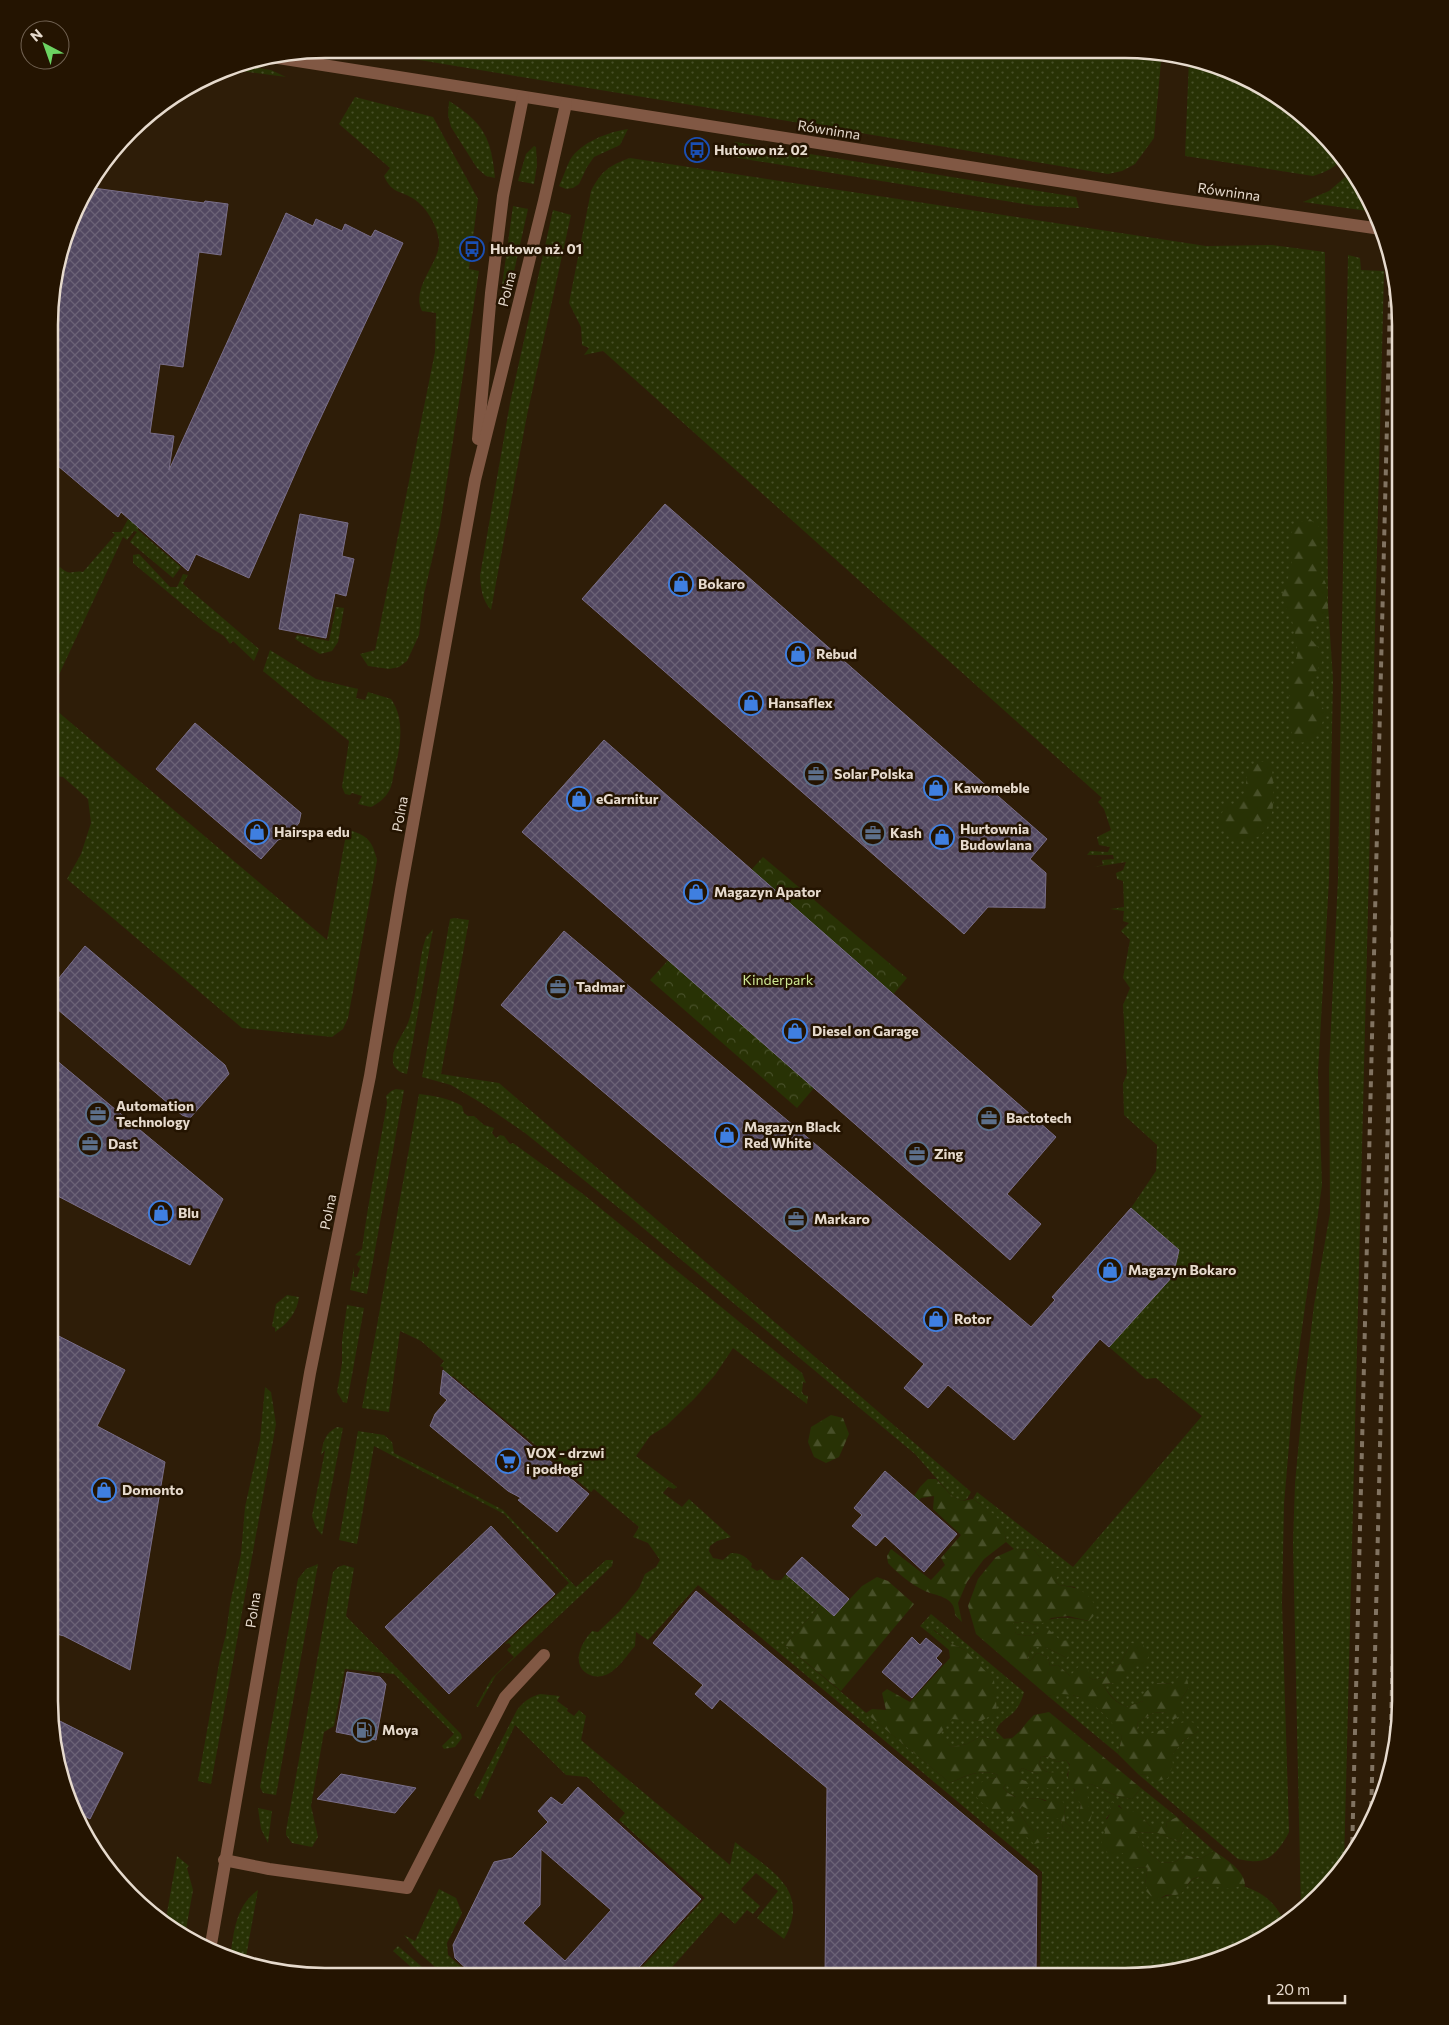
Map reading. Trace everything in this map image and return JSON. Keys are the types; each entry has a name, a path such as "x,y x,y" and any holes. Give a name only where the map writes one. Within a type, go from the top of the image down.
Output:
{"street":[{"name":"Równinna","path":"291,60 356,69 432,84 1373,228"},
{"name":"Polna","path":"475,480 491,293 503,196 523,97"},
{"name":"Polna","path":"211,1942 310,1373 370,1076 401,890 475,480 566,104"},
{"path":"224,1860 279,1871 407,1888 505,1697 544,1655"}],"green space":[{"path":"407,58 1142,58 1161,60 1154,138 1135,164 1122,171 1108,174"},
{"path":"1189,66 1227,78 1273,102 1301,124 1337,164 1313,176 1185,156"},
{"path":"254,67 271,70 286,77 242,71"},
{"path":"355,97 433,117 478,199 469,269 479,271 440,525 424,594 419,635 407,661 399,667 389,669 368,666 360,654 375,650 435,352 436,313 422,311 419,302 423,284 436,257 439,241 434,223 423,207 414,199 393,189 387,182 384,176 390,168 339,124"},
{"path":"449,101 478,124 484,133 491,152 495,178 486,176 477,168 451,127 448,115"},
{"path":"628,129 620,145 594,157 579,184 573,188 566,189 559,186 570,160 581,148 604,135"},
{"path":"735,142 1076,197 1079,208 1037,206 732,157"},
{"path":"534,146 536,147 537,165 534,184 518,181 526,154"},
{"path":"630,158 1206,246 1272,245 1325,252 1328,605 1333,679 1329,880 1318,1073 1322,1185 1294,1386 1284,1504 1282,1603 1289,1832 1277,1851 1263,1860 1238,1859 1138,1774 1147,1775 1171,1756 1184,1740 1199,1731 1144,1737 1137,1730 1138,1722 1153,1713 1167,1712 1180,1701 1189,1687 1156,1683 1143,1701 1127,1707 1116,1700 1110,1695 1103,1684 1114,1683 1131,1643 1120,1664 1109,1668 1106,1677 1093,1680 1089,1677 1070,1676 1058,1665 1050,1666 1048,1657 1037,1653 1030,1661 1027,1659 1031,1647 1045,1647 1067,1658 1061,1641 1039,1633 1028,1636 1016,1634 1012,1623 1026,1621 1034,1625 1061,1618 1089,1621 1075,1587 1059,1585 1055,1580 1053,1568 1046,1565 1034,1550 1014,1549 1006,1542 1003,1528 995,1517 973,1499 977,1492 1073,1567 1202,1416 1156,1378 1146,1379 1109,1347 1173,1276 1179,1250 1131,1208 1156,1171 1157,1145 1124,1115 1123,1084 1127,1073 1123,1005 1130,988 1123,978 1130,940 1121,931 1129,923 1123,921 1124,911 1110,909 1124,907 1123,881 1117,879 1116,873 1123,870 1126,862 1094,867 1103,865 1102,860 1114,859 1113,855 1087,855 1090,851 1108,852 1110,847 1099,845 1097,837 1111,830 1104,809 1098,802 1102,798 603,351 584,355 589,348 582,345 581,327 569,303 591,191 602,174 617,163"},
{"path":"1347,176 1366,211 1303,202 1329,191"},
{"path":"513,206 528,209 507,303 504,305 500,300"},
{"path":"553,210 571,215 527,415 491,610 484,598 480,576 510,403"},
{"path":"1348,255 1360,258 1361,270 1384,271 1344,1852 1325,1877 1301,1901 1293,1543 1295,1483 1314,1305 1330,1213 1329,1069 1338,878"},
{"path":"161,459 168,463 138,530 181,567 173,578 130,542 137,532 134,531 127,540 123,537 58,677 58,570 60,567 69,572 83,572 115,535 112,532 121,532"},
{"path":"1310,519 1319,527 1321,573 1326,584 1328,605 1324,621 1309,628 1312,641 1320,649 1322,662 1310,682 1315,697 1325,711 1320,729 1314,738 1297,743 1292,734 1289,717 1289,674 1297,657 1297,642 1291,616 1285,606 1282,595 1292,567 1290,536 1296,523"},
{"path":"139,554 170,587 177,587 183,574 188,575 183,584 259,649 254,661 233,641 230,644 224,636 211,628 133,563 133,555"},
{"path":"336,607 344,608 338,642 332,651 320,654 295,639 297,635 329,641"},
{"path":"270,650 316,679 358,689 356,698 365,700 368,692 391,699 399,716 400,744 391,787 386,796 379,802 371,807 358,804 362,796 352,793 350,795 345,794 342,787 349,741 263,671"},
{"path":"58,712 327,940 347,829 368,839 377,860 348,1018 343,1029 332,1037 242,1028 67,879 81,854 91,823 88,799 63,777 58,776"},
{"path":"1266,761 1272,766 1273,800 1269,823 1264,832 1256,838 1244,840 1229,837 1217,821 1226,806 1239,802 1245,791 1247,775 1256,763"},
{"name":"Kinderpark","path":"763,857 907,978 797,1108 650,980"},
{"path":"450,919 469,920 441,1074 499,1083 971,1492 967,1499 962,1501 952,1496 915,1454 625,1213 525,1133 451,1085 422,1077"},
{"path":"433,929 407,1074 395,1068 393,1057 411,1014 423,947 426,937"},
{"path":"396,1089 404,1090 367,1294 350,1290 354,1267 354,1277 357,1277 360,1269 357,1265 361,1256 355,1255 362,1249 387,1103 386,1096"},
{"path":"419,1094 452,1101 462,1106 464,1113 468,1116 474,1116 484,1125 494,1128 492,1133 496,1138 500,1135 504,1136 510,1144 513,1143 583,1194 802,1373 806,1383 803,1382 802,1392 808,1396 807,1404 733,1348 715,1375 694,1399 666,1426 650,1436 636,1456 677,1487 674,1489 668,1487 663,1493 682,1507 689,1499 731,1537 717,1541 710,1546 709,1551 713,1558 723,1560 731,1553 740,1554 750,1561 751,1567 757,1571 761,1569 772,1579 781,1580 786,1574 821,1604 785,1645 950,1783 986,1772 998,1775 996,1778 987,1779 1015,1813 1026,1836 1051,1837 1034,1831 1028,1826 1019,1811 1022,1806 1042,1809 1061,1819 1063,1829 1070,1833 1073,1829 1065,1822 1064,1813 1066,1806 1038,1798 1027,1799 1021,1794 1016,1797 1003,1788 1006,1784 1026,1781 1019,1779 1019,1772 1022,1768 1038,1774 1058,1772 1045,1771 1039,1764 1041,1756 1049,1757 1057,1762 1066,1760 1070,1766 1067,1775 1081,1804 1079,1814 1085,1804 1085,1786 1091,1784 1116,1795 1132,1799 1141,1788 1177,1817 1167,1822 1166,1828 1150,1826 1142,1817 1122,1809 1119,1805 1106,1818 1123,1853 1134,1868 1148,1867 1145,1884 1162,1898 1180,1893 1191,1880 1201,1877 1209,1883 1219,1886 1230,1887 1240,1885 1255,1891 1267,1898 1277,1908 1282,1916 1243,1940 1210,1953 1177,1962 1125,1968 1040,1968 1042,1872 698,1585 648,1640 636,1632 635,1646 619,1665 608,1674 592,1676 583,1670 580,1666 579,1655 586,1639 592,1631 598,1632 619,1612 639,1588 645,1574 656,1567 660,1560 648,1543 633,1537 639,1527 594,1489 591,1492 453,1376 450,1379 444,1374 443,1367 440,1366 444,1361 421,1341 400,1331 389,1412 362,1408"},
{"path":"287,1295 299,1297 298,1303 291,1318 275,1332 275,1328 272,1326 276,1304"},
{"path":"347,1305 364,1308 347,1403 343,1402 337,1392 342,1363 342,1341"},
{"path":"265,1387 271,1392 276,1424 211,1784 198,1781 230,1604 241,1554 245,1507 260,1440"},
{"path":"831,1415 843,1418 849,1434 839,1457 826,1463 814,1457 808,1442 811,1427"},
{"path":"337,1427 343,1428 322,1535 316,1528 312,1516 325,1450 321,1455 325,1438"},
{"path":"358,1431 384,1435 392,1442 394,1453 503,1510 576,1587 606,1560 613,1560 612,1566 496,1675 478,1707 476,1706 492,1678 514,1657 507,1650 511,1646 509,1643 505,1644 569,1583 504,1514 374,1446 357,1544 339,1540"},
{"path":"928,1479 936,1479 952,1496 962,1501 973,1499 986,1508 1000,1521 1005,1534 1006,1542 984,1559 967,1582 958,1603 962,1622 955,1615 954,1608 948,1600 914,1585 888,1563 887,1556 891,1549 931,1580 945,1565 941,1558 961,1535 933,1509 934,1496 921,1498 914,1507 910,1502"},
{"path":"1014,1549 1034,1550 1048,1565 1060,1568 1060,1573 1055,1580 1059,1585 1083,1592 1095,1604 1098,1611 1089,1621 1068,1616 1051,1618 1047,1622 1034,1625 1026,1621 1013,1623 1016,1634 1028,1636 1039,1633 1040,1627 1047,1628 1061,1641 1069,1640 1073,1647 1067,1658 1045,1647 1031,1647 1027,1659 1030,1661 1037,1653 1048,1657 1050,1666 1058,1665 1070,1676 1080,1665 1088,1669 1089,1677 1093,1680 1106,1677 1109,1668 1120,1664 1131,1643 1143,1645 1149,1653 1146,1665 1130,1665 1128,1675 1114,1683 1103,1684 1113,1698 1127,1707 1143,1701 1143,1694 1156,1683 1174,1684 1178,1677 1187,1679 1189,1687 1180,1701 1183,1714 1173,1720 1167,1712 1153,1713 1138,1722 1137,1730 1144,1736 1187,1721 1195,1723 1199,1731 1184,1740 1172,1755 1173,1765 1168,1778 1154,1782 1147,1775 1138,1774 1118,1754 1122,1737 1100,1710 1091,1703 1071,1695 1048,1696 976,1634 968,1606 978,1579 996,1557"},
{"path":"318,1564 276,1795 263,1793 260,1787 298,1579 306,1569"},
{"path":"344,1565 354,1568 346,1616 461,1734 462,1738 455,1747 444,1749 442,1746 454,1734 394,1674 345,1669 334,1726 324,1732 311,1806 318,1837 312,1847 292,1843 286,1835 286,1831 333,1572 338,1567"},
{"path":"877,1577 888,1581 914,1604 841,1691 785,1645 821,1604 834,1616 862,1586"},
{"path":"931,1614 1024,1692 1017,1708 997,1728 996,1731 1004,1739 994,1740 981,1736 967,1744 951,1747 938,1736 952,1718 981,1721 965,1650 952,1644 934,1630 930,1634 920,1626"},
{"path":"933,1630 952,1644 965,1650 994,1680 997,1712 981,1721 952,1719 939,1735 951,1747 967,1744 981,1736 994,1740 1012,1738 1034,1715 1049,1712 1141,1788 1132,1799 1091,1784 1086,1786 1088,1798 1086,1804 1090,1808 1092,1815 1089,1823 1083,1822 1079,1814 1081,1804 1075,1799 1075,1790 1070,1785 1068,1779 1070,1765 1066,1760 1057,1762 1049,1757 1041,1756 1039,1764 1041,1767 1047,1772 1058,1772 1061,1784 1055,1789 1047,1788 1041,1785 1038,1774 1022,1768 1019,1772 1019,1779 1026,1781 1030,1785 1027,1789 1010,1789 1006,1784 1003,1788 1015,1797 1021,1793 1027,1799 1038,1798 1045,1801 1051,1798 1061,1799 1066,1806 1064,1813 1065,1822 1073,1829 1070,1833 1063,1829 1061,1819 1047,1817 1042,1809 1032,1812 1022,1806 1019,1811 1028,1826 1034,1831 1044,1830 1051,1834 1051,1837 1044,1838 1042,1842 1034,1844 1026,1836 1014,1832 1007,1820 1015,1813 1012,1809 994,1810 989,1808 973,1793 975,1786 987,1779 996,1778 998,1775 986,1772 980,1773 950,1783 866,1713 872,1709 886,1710 882,1693 887,1689 910,1702 950,1658 949,1650 930,1634"},
{"path":"1062,1692 1089,1700 1114,1723 1122,1737 1118,1754 1048,1696"},
{"path":"540,1694 560,1696 557,1701 568,1709 567,1711 574,1716 579,1710 586,1716 581,1740 730,1865 735,1842 773,1872 783,1882 790,1894 793,1907 791,1922 784,1939 757,1918 778,1891 756,1873 741,1889 760,1906 753,1914 747,1910 735,1924 721,1912 671,1968 641,1968 705,1898 619,1820 625,1813 587,1777 566,1775 515,1725 480,1800 474,1795 517,1710 533,1696"},
{"path":"1112,1802 1122,1809 1129,1809 1142,1817 1150,1826 1157,1824 1166,1828 1167,1822 1177,1817 1185,1825 1179,1842 1158,1833 1135,1832 1147,1850 1161,1863 1175,1862 1185,1855 1200,1859 1214,1851 1238,1870 1242,1875 1245,1886 1234,1888 1219,1887 1201,1877 1189,1882 1185,1890 1179,1894 1166,1895 1155,1900 1146,1891 1145,1884 1148,1867 1134,1868 1126,1865 1123,1853 1112,1855 1106,1852 1101,1844 1105,1832 1103,1827 1111,1812 1109,1805"},
{"path":"258,1808 272,1811 268,1843 261,1829"},
{"path":"1185,1825 1214,1851 1200,1859 1185,1855 1175,1862 1161,1863 1147,1850 1134,1832 1158,1833 1179,1842"},
{"path":"177,1856 189,1866 187,1868 193,1890 186,1929 166,1916"},
{"path":"439,1889 456,1898 462,1913 447,1943 448,1955 462,1968 436,1968 418,1952 404,1935 415,1941"},
{"path":"258,1890 246,1955 231,1950 240,1912 250,1896"},
{"path":"398,1946 423,1968 412,1968 393,1951"}],"building":[{"path":"95,188 204,203 205,201 228,204 221,255 199,252 183,367 160,364 150,433 174,436 169,470 286,213 313,226 316,219 342,231 345,224 371,237 375,230 403,243 305,451 249,578 196,554 188,571 121,512 118,517 58,466 58,307 60,289 72,239 85,206"},
{"path":"665,504 1047,839 1030,859 1046,873 1045,908 988,907 964,934 582,599"},
{"path":"300,514 348,523 342,556 354,559 346,596 335,593 326,638 279,629"},
{"path":"195,723 301,813 299,823 287,837 278,840 261,859 156,769"},
{"path":"604,740 1056,1137 1007,1194 1041,1224 1010,1260 522,832"},
{"path":"564,931 1031,1327 1055,1300 1052,1297 1131,1208 1179,1250 1173,1276 1109,1347 1100,1339 1014,1440 948,1385 928,1408 904,1388 924,1364 501,1005"},
{"path":"85,946 225,1065 229,1074 190,1118 182,1115 58,1010 58,979"},
{"path":"58,1062 223,1199 190,1265 58,1196"},
{"path":"58,1336 125,1370 97,1426 165,1462 130,1670 58,1634"},
{"path":"443,1370 589,1494 557,1532 518,1500 521,1498 508,1491 430,1426 435,1414 447,1400 440,1394"},
{"path":"885,1471 957,1534 924,1572 885,1536 876,1546 852,1526 862,1515 854,1508"},
{"path":"491,1526 555,1594 449,1694 385,1627"},
{"path":"802,1557 849,1599 834,1616 786,1574"},
{"path":"696,1591 1037,1876 1036,1968 825,1968 827,1788 720,1699 712,1709 695,1694 703,1685 653,1643"},
{"path":"912,1637 920,1645 926,1638 942,1651 936,1658 942,1664 912,1698 882,1672"},
{"path":"347,1672 380,1677 386,1684 376,1740 336,1732"},
{"path":"58,1720 123,1753 90,1819 83,1816 72,1786 63,1753"},
{"path":"341,1774 416,1788 395,1813 317,1799"},
{"path":"578,1787 701,1899 638,1968 466,1968 455,1958 453,1945 494,1862 512,1858 548,1822 538,1811 551,1797 562,1805","holes":["541,1849 611,1910 565,1961 523,1923 540,1905"]}],"railway":[{"path":"1352,1840 1390,299"},
{"path":"1371,1802 1392,952"},
{"path":"1391,1712 1392,1685"}],"place":[{"name":"Hutowo nż. 02","path":"697,150"},
{"name":"Hutowo nż. 01","path":"472,249"},
{"name":"Bokaro","path":"681,584"},
{"name":"Rebud","path":"798,654"},
{"name":"Hansaflex","path":"751,703"},
{"name":"Solar Polska","path":"816,774"},
{"name":"Kawomeble","path":"936,788"},
{"name":"eGarnitur","path":"579,799"},
{"name":"Hairspa edu","path":"257,832"},
{"name":"Kash","path":"873,833"},
{"name":"Hurtownia Budowlana","path":"942,837"},
{"name":"Magazyn Apator","path":"696,892"},
{"name":"Tadmar","path":"558,987"},
{"name":"Diesel on Garage","path":"795,1031"},
{"name":"Automation Technology","path":"98,1114"},
{"name":"Bactotech","path":"989,1118"},
{"name":"Magazyn Black Red White","path":"727,1135"},
{"name":"Dast","path":"90,1144"},
{"name":"Zing","path":"917,1154"},
{"name":"Blu","path":"161,1213"},
{"name":"Markaro","path":"796,1219"},
{"name":"Magazyn Bokaro","path":"1110,1270"},
{"name":"Rotor","path":"936,1319"},
{"name":"VOX - drzwi i podłogi","path":"508,1461"},
{"name":"Domonto","path":"104,1490"},
{"name":"Moya","path":"364,1730"}]}
